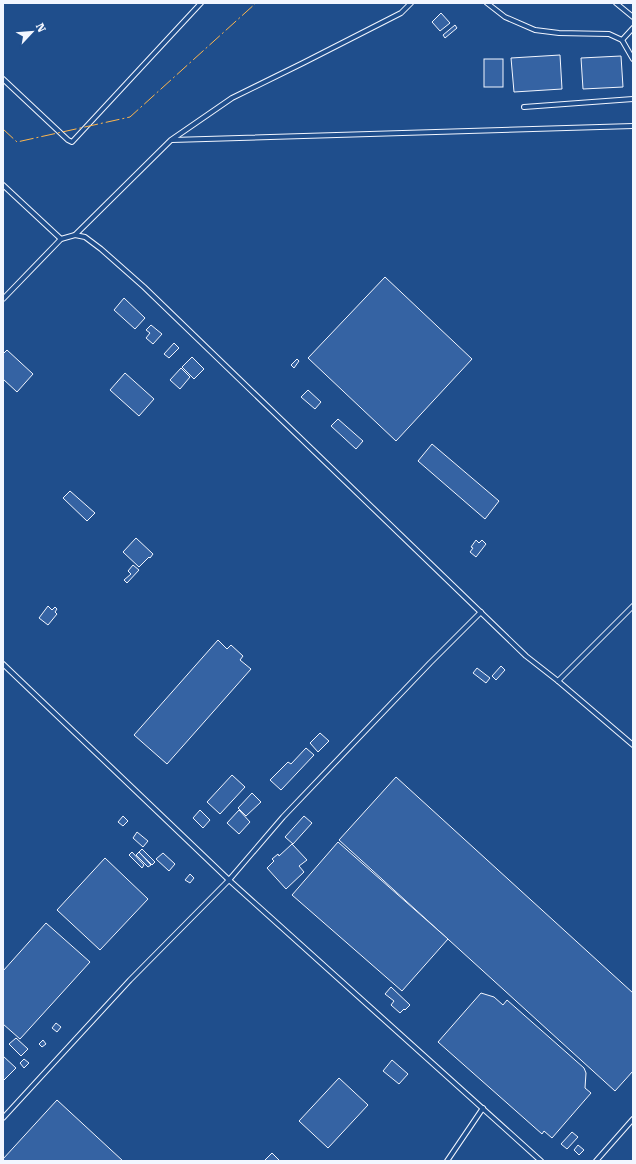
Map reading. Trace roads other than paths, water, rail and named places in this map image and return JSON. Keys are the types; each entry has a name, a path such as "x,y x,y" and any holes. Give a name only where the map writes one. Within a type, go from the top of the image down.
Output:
{"lane":[{"path":"3,79 68,140 72,142 201,3"},
{"path":"3,299 61,240 75,235 171,140 232,98 402,13 411,3"},
{"path":"487,3 505,17 535,30 559,33 610,34 622,40 633,59"},
{"path":"616,3 633,17"},
{"path":"622,40 633,28"},
{"path":"524,108 633,99"},
{"path":"171,140 633,126"},
{"path":"3,185 61,240"},
{"path":"75,235 85,237 96,245 144,287 526,656 558,681 633,745"},
{"path":"558,681 633,606"},
{"path":"3,1118 130,980 229,880 283,817 481,612"},
{"path":"3,664 229,880 541,1161"},
{"path":"447,1161 483,1108"},
{"path":"596,1161 633,1119"}]}
